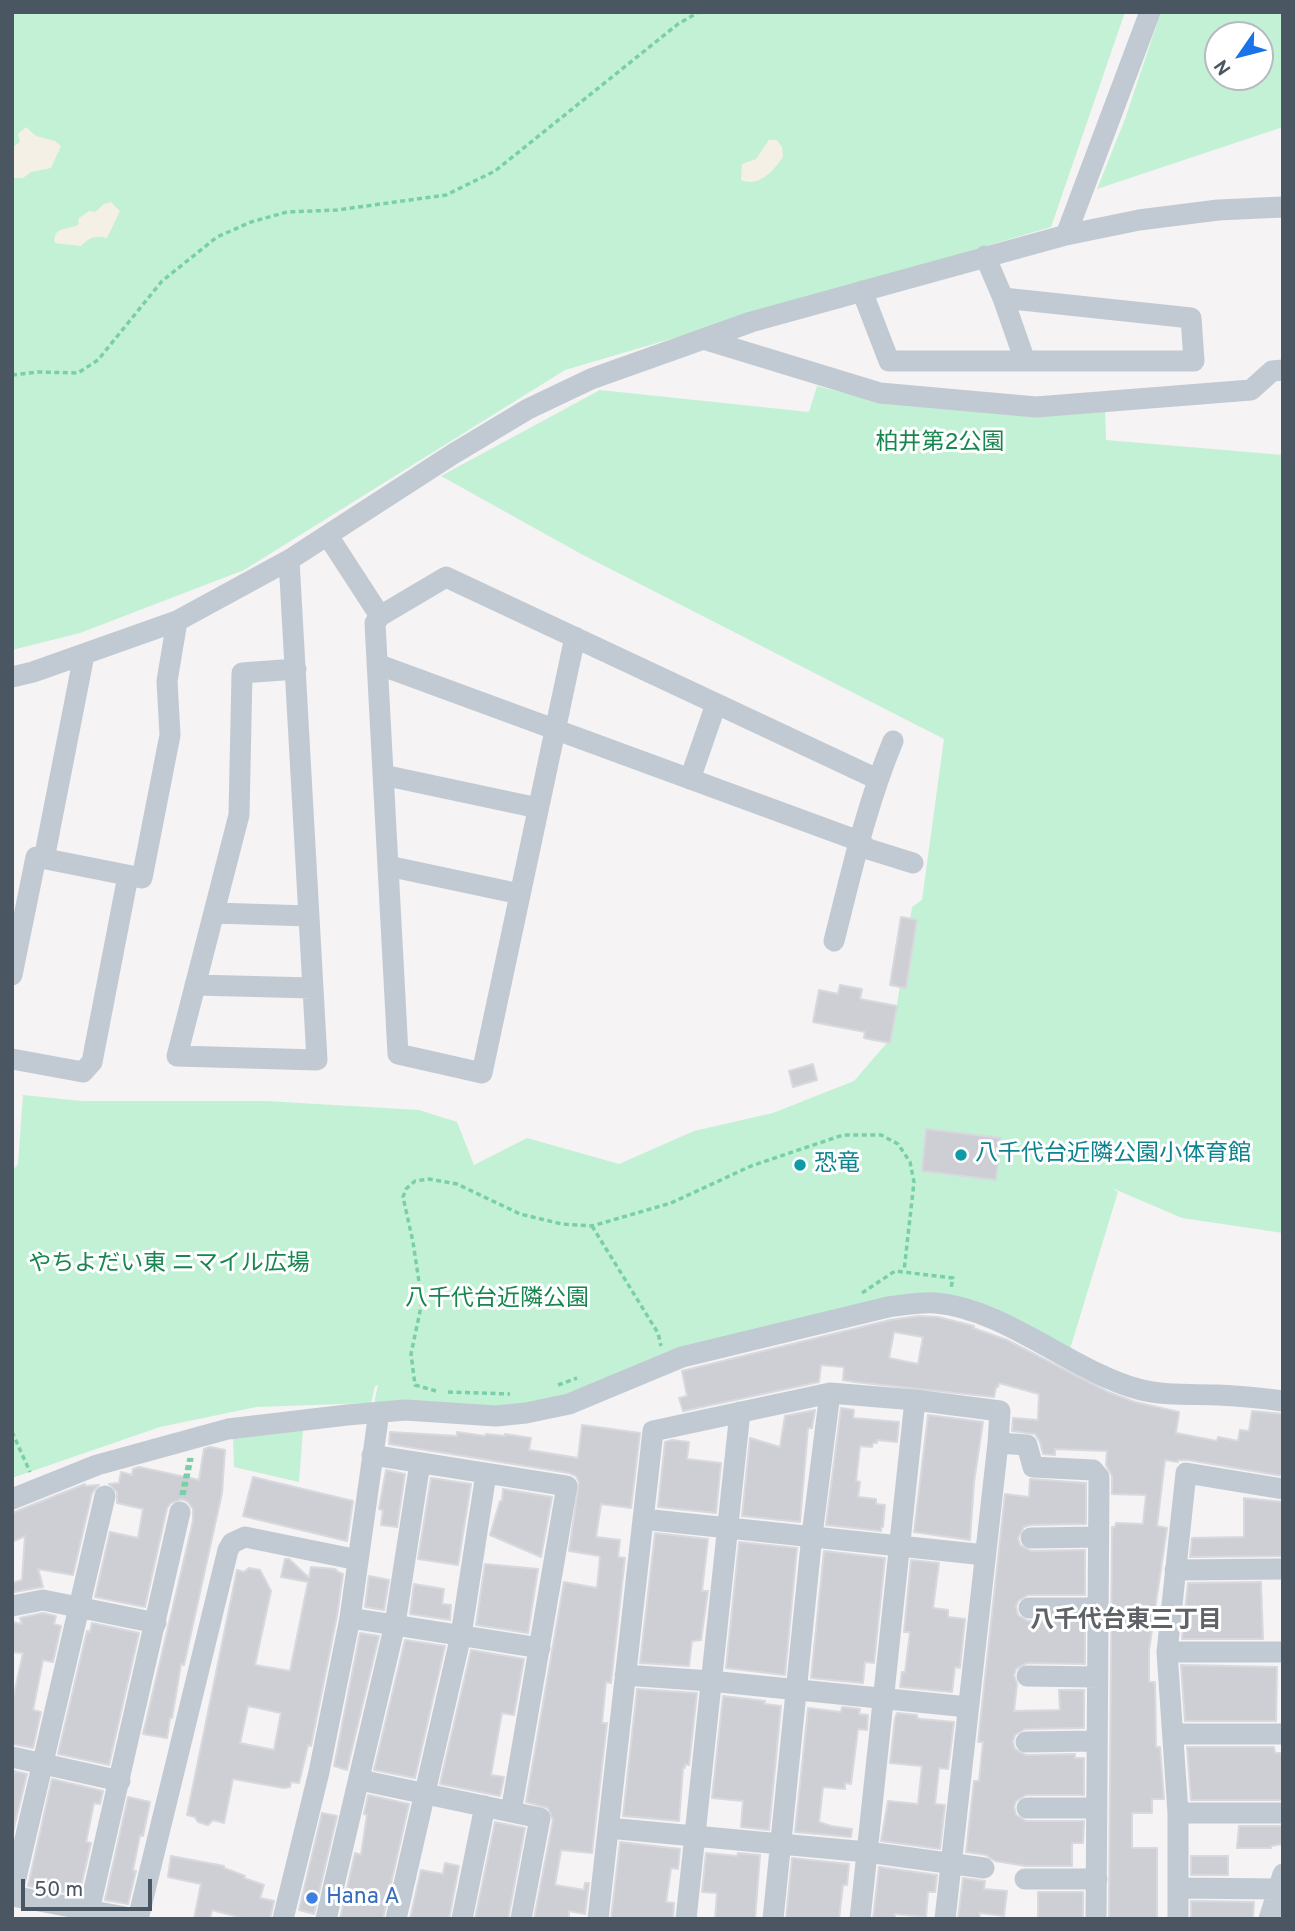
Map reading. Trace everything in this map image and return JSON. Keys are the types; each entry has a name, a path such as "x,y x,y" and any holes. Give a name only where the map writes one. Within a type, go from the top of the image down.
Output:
{"street":[{"path":"1066,235 1150,12"},
{"path":"12,677 84,655 177,621 289,561 453,454 528,409 591,379 751,322 1066,235 1139,220 1283,207"},
{"path":"985,256 1025,361"},
{"path":"862,291 889,361 1194,361 1192,318 1003,298"},
{"path":"704,339 880,393 1036,407 1251,390 1272,371 1283,370"},
{"path":"328,536 380,615"},
{"path":"289,561 296,669 317,1060 177,1056 239,815 242,673 296,669"},
{"path":"575,637 482,1073 398,1054 375,622 380,615 446,577 575,637 877,779"},
{"path":"12,975 36,857 142,878 170,735 167,681 177,621"},
{"path":"44,859 84,655"},
{"path":"377,664 859,841 868,849 913,863"},
{"path":"690,779 716,704"},
{"path":"834,941 877,779 893,741"},
{"path":"383,775 538,808"},
{"path":"388,866 520,894"},
{"path":"12,1059 83,1072 92,1062 128,876"},
{"path":"214,913 309,916"},
{"path":"195,985 313,988"},
{"path":"12,1499 97,1465 228,1429 405,1410 496,1416 569,1404 682,1357 921,1299 992,1317 1095,1371 1138,1389 1283,1401"},
{"path":"773,1919 812,1535 830,1393"},
{"path":"598,1919 653,1431 830,1393 1000,1411 945,1919"},
{"path":"860,1919 915,1400"},
{"path":"283,1919 318,1772 350,1618 379,1412"},
{"path":"686,1919 740,1412"},
{"path":"998,1443 1027,1446 1033,1468 1093,1470 1099,1477 1096,1919"},
{"path":"372,1455 567,1486 511,1812"},
{"path":"326,1919 395,1624 420,1463"},
{"path":"1178,1919 1178,1814 1167,1652 1186,1473 1283,1489"},
{"path":"396,1919 461,1635 486,1474"},
{"path":"105,1496 42,1762 20,1826 13,1898 137,1919 228,1550 232,1543 245,1537 358,1560"},
{"path":"95,1914 120,1780 180,1505"},
{"path":"643,1519 985,1555"},
{"path":"1031,1538 1098,1537"},
{"path":"1175,1570 1283,1569"},
{"path":"12,1606 43,1600 156,1623"},
{"path":"1029,1608 1097,1608"},
{"path":"350,1618 540,1648"},
{"path":"1167,1652 1283,1652"},
{"path":"625,1675 968,1707"},
{"path":"1027,1676 1097,1677"},
{"path":"1173,1734 1283,1734"},
{"path":"1026,1742 1096,1741"},
{"path":"12,1757 120,1780"},
{"path":"360,1780 540,1818 522,1919"},
{"path":"462,1919 485,1806"},
{"path":"1027,1808 1096,1808"},
{"path":"1178,1814 1283,1813"},
{"path":"608,1828 867,1852 984,1868"},
{"path":"1025,1879 1097,1879"},
{"path":"1178,1888 1280,1881 1269,1919"}],"path":[{"path":"12,375 37,372 78,373 97,360 162,281 217,237 251,222 287,212 337,210 446,195 495,171 678,24 699,12"},
{"path":"520,1394 437,1391 415,1385 411,1354 422,1302 403,1197 406,1189 415,1181 429,1179 457,1184 520,1214 562,1224 592,1226 671,1203 751,1167 843,1135 881,1135 898,1144 910,1163 914,1182 904,1271"},
{"path":"592,1226 658,1333 661,1346 671,1342"},
{"path":"854,1298 895,1271 953,1278"},
{"path":"546,1388 584,1375"},
{"path":"12,1432 37,1488"},
{"path":"190,1452 193,1452 180,1505 190,1452"}],"green space":[{"path":"12,12 1125,12 1051,227 565,370 244,570 80,633 12,650"},
{"path":"1161,12 1283,12 1283,127 1097,189 1125,119"},
{"path":"817,386 889,404 1105,407 1106,440 1283,455 1283,1233 1182,1218 1112,1188 1118,1192 1070,1349 930,1294 528,1408 374,1404 378,1385 375,1386 371,1403 256,1407 160,1427 12,1478 12,1171 18,1164 23,1095 81,1101 266,1101 419,1110 457,1122 474,1165 527,1138 619,1164 694,1131 773,1113 854,1081 892,1037 912,907 922,900 944,739 583,555 441,476 600,390 809,412"},
{"path":"303,1430 299,1482 234,1467 233,1437"}],"sand":[{"path":"26,127 36,136 55,141 61,146 51,168 31,172 23,178 12,178 12,148 20,142 18,134"},
{"path":"769,140 777,140 782,147 783,157 771,172 760,180 741,180 742,164 756,159"},
{"path":"111,202 120,211 107,238 93,238 81,246 55,243 59,231 78,225 79,218 89,211 95,212"}],"building":[{"path":"901,917 917,920 906,988 890,985"},
{"path":"840,985 862,989 860,999 897,1006 890,1043 864,1038 865,1032 813,1022 819,990 838,994"},
{"path":"813,1064 817,1080 793,1087 789,1071"},
{"name":"八千代台近隣公園小体育館","path":"926,1129 1001,1138 996,1180 922,1171"},
{"path":"919,1316 938,1317 974,1326 973,1328 1007,1340 1108,1392 1135,1402 1179,1412 1176,1433 1217,1441 1218,1437 1238,1441 1240,1430 1249,1431 1252,1411 1283,1414 1283,1476 1188,1460 1165,1460 1157,1526 1167,1528 1149,1650 1149,1682 1155,1682 1156,1747 1160,1747 1164,1799 1152,1799 1152,1813 1132,1813 1132,1848 1157,1848 1157,1919 1109,1919 1112,1527 1115,1527 1116,1523 1143,1524 1146,1495 1112,1494 1112,1476 1106,1465 1107,1451 1055,1449 1055,1455 1043,1454 1035,1434 1012,1431 1013,1418 1038,1420 1039,1394 999,1383 994,1397 855,1382 843,1380 844,1367 821,1365 819,1382 683,1411 679,1398 687,1396 682,1371 890,1320","holes":["894,1332 923,1337 918,1364 889,1358"]},
{"path":"841,1408 854,1410 853,1418 899,1422 897,1442 877,1440 872,1447 860,1446 856,1481 860,1482 858,1497 876,1499 876,1504 885,1505 881,1531 826,1525"},
{"path":"815,1410 812,1428 808,1428 800,1522 742,1516 750,1438 780,1447 785,1416"},
{"path":"928,1415 983,1422 974,1482 970,1540 914,1532"},
{"path":"582,1425 640,1433 631,1508 601,1504 596,1537 620,1540 618,1557 625,1558 611,1683 606,1682 602,1723 607,1723 592,1853 561,1850 555,1885 584,1890 585,1883 589,1883 585,1914 569,1911 569,1919 534,1919 553,1820 548,1808 526,1802 564,1582 597,1588 600,1556 569,1551 579,1482 576,1476 569,1473 389,1444 390,1432 457,1436 457,1432 485,1436 505,1434 531,1438 529,1450 578,1458"},
{"path":"665,1442 689,1442 687,1459 721,1463 716,1513 658,1507"},
{"path":"210,1447 225,1450 222,1493 184,1665 181,1664 172,1718 167,1738 143,1734 193,1521 193,1509 182,1499 171,1503 167,1508 145,1607 95,1597 110,1532 138,1538 143,1509 117,1503 117,1492 109,1484 119,1483 121,1472 132,1475 133,1469 139,1467 199,1480 204,1449"},
{"path":"386,1470 405,1474 397,1527 381,1525 383,1510 379,1509"},
{"path":"253,1477 353,1501 347,1541 243,1516"},
{"path":"431,1478 471,1484 458,1565 418,1559"},
{"path":"1030,1479 1086,1483 1086,1524 1030,1525 1024,1527 1018,1538 1020,1545 1031,1551 1085,1550 1085,1595 1028,1595 1018,1601 1016,1607 1018,1615 1028,1621 1085,1621 1085,1664 1027,1663 1016,1669 1014,1675 1017,1684 1014,1711 1060,1710 1059,1690 1084,1690 1084,1728 1025,1729 1015,1735 1013,1742 1015,1749 1026,1755 1075,1754 1075,1758 1084,1758 1084,1795 1026,1795 1016,1801 1014,1807 1016,1815 1026,1821 1084,1821 1083,1843 1072,1843 1072,1866 1026,1866 995,1861 986,1855 966,1852 974,1781 979,1781 983,1742 978,1742 1005,1494 1029,1497"},
{"path":"85,1484 99,1485 92,1493 73,1575 38,1569 43,1587 14,1592 12,1583 22,1580 25,1536 12,1542 12,1513"},
{"path":"503,1489 552,1497 541,1557 490,1535 502,1501"},
{"path":"1244,1498 1283,1502 1282,1556 1190,1557 1192,1538 1244,1537"},
{"path":"655,1533 708,1539 702,1591 708,1591 701,1640 692,1641 689,1666 640,1663"},
{"path":"739,1542 797,1548 785,1675 726,1668"},
{"path":"824,1551 885,1558 874,1663 865,1662 863,1683 811,1678"},
{"path":"285,1559 289,1559 309,1578 311,1567 335,1569 343,1574 311,1746 308,1745 299,1783 291,1782 290,1787 284,1788 233,1779 224,1823 213,1820 208,1825 198,1822 195,1817 187,1815 237,1570 260,1570 271,1591 255,1665 290,1671 308,1582 281,1577","holes":["248,1706 281,1713 274,1750 240,1743"]},
{"path":"911,1560 939,1563 933,1608 948,1610 948,1617 965,1619 960,1668 955,1667 952,1692 900,1687 902,1672 905,1672 910,1632 904,1632"},
{"path":"485,1564 538,1569 528,1633 476,1625"},
{"path":"369,1576 389,1580 384,1610 365,1607"},
{"path":"1261,1582 1263,1639 1182,1639 1188,1583"},
{"path":"414,1584 444,1589 442,1604 451,1605 450,1620 410,1614"},
{"path":"43,1613 56,1616 54,1624 61,1626 53,1662 43,1660 33,1710 41,1712 33,1748 12,1744 12,1703 23,1653 12,1652 12,1622 22,1624 20,1618"},
{"path":"92,1623 139,1633 109,1765 58,1754 87,1631 90,1632"},
{"path":"360,1633 379,1636 347,1770 334,1766"},
{"path":"405,1640 445,1646 415,1778 374,1770"},
{"path":"471,1650 524,1659 514,1715 502,1713 496,1746 491,1775 504,1777 500,1796 440,1784"},
{"path":"1181,1665 1277,1667 1276,1721 1185,1721"},
{"path":"637,1689 697,1693 689,1765 685,1764 683,1768 679,1821 623,1816"},
{"path":"723,1696 765,1701 764,1704 781,1706 769,1830 741,1827 743,1801 712,1798"},
{"path":"842,1707 860,1709 859,1714 868,1715 867,1730 858,1729 851,1784 845,1783 845,1789 823,1787 819,1822 852,1829 851,1837 795,1832 808,1708 841,1712"},
{"path":"897,1713 917,1715 917,1718 921,1719 954,1722 948,1769 939,1768 935,1804 945,1805 940,1849 881,1841 888,1801 918,1804 922,1766 890,1763"},
{"path":"1187,1747 1274,1747 1275,1753 1281,1753 1283,1761 1283,1800 1191,1800"},
{"path":"14,1771 27,1774 12,1836 12,1780"},
{"path":"52,1779 103,1791 100,1804 94,1803 86,1842 91,1843 79,1895 28,1886"},
{"path":"368,1795 409,1804 383,1919 340,1919 355,1853 361,1855"},
{"path":"128,1797 150,1802 143,1836 140,1835 133,1870 136,1871 128,1904 105,1900"},
{"path":"322,1813 337,1816 314,1914 299,1910"},
{"path":"495,1822 525,1828 508,1919 475,1919"},
{"path":"1239,1826 1282,1826 1282,1844 1271,1848 1237,1848"},
{"path":"620,1842 680,1849 678,1869 671,1868 666,1902 674,1903 673,1919 611,1919"},
{"path":"706,1853 760,1855 755,1919 715,1919 717,1893 702,1892"},
{"path":"171,1856 224,1866 245,1876 244,1878 264,1885 260,1898 274,1901 270,1919 246,1919 212,1910 210,1919 194,1919 201,1884 168,1877"},
{"path":"1191,1856 1228,1856 1228,1875 1191,1875"},
{"path":"792,1858 849,1864 847,1885 843,1885 839,1919 786,1919"},
{"path":"445,1863 459,1866 449,1919 410,1919 421,1870 443,1874"},
{"path":"879,1867 937,1875 935,1892 928,1892 926,1917 895,1914 895,1919 873,1919"},
{"path":"963,1878 985,1881 984,1889 1007,1891 1004,1916 980,1913 979,1919 958,1919"},
{"path":"1038,1892 1083,1892 1083,1919 1038,1918"},
{"path":"1191,1901 1254,1902 1253,1919 1191,1919"}],"place":[{"name":"八千代台近隣公園小体育館","path":"961,1155"},
{"name":"恐竜","path":"800,1165"},
{"name":"Hana A","path":"312,1898"}],"district":[{"name":"八千代台東三丁目","path":"1126,1622"}],"park label":[{"name":"柏井第2公園","path":"940,444"},
{"name":"やちよだい東 ニマイル広場","path":"169,1265"},
{"name":"八千代台近隣公園","path":"497,1300"}]}
